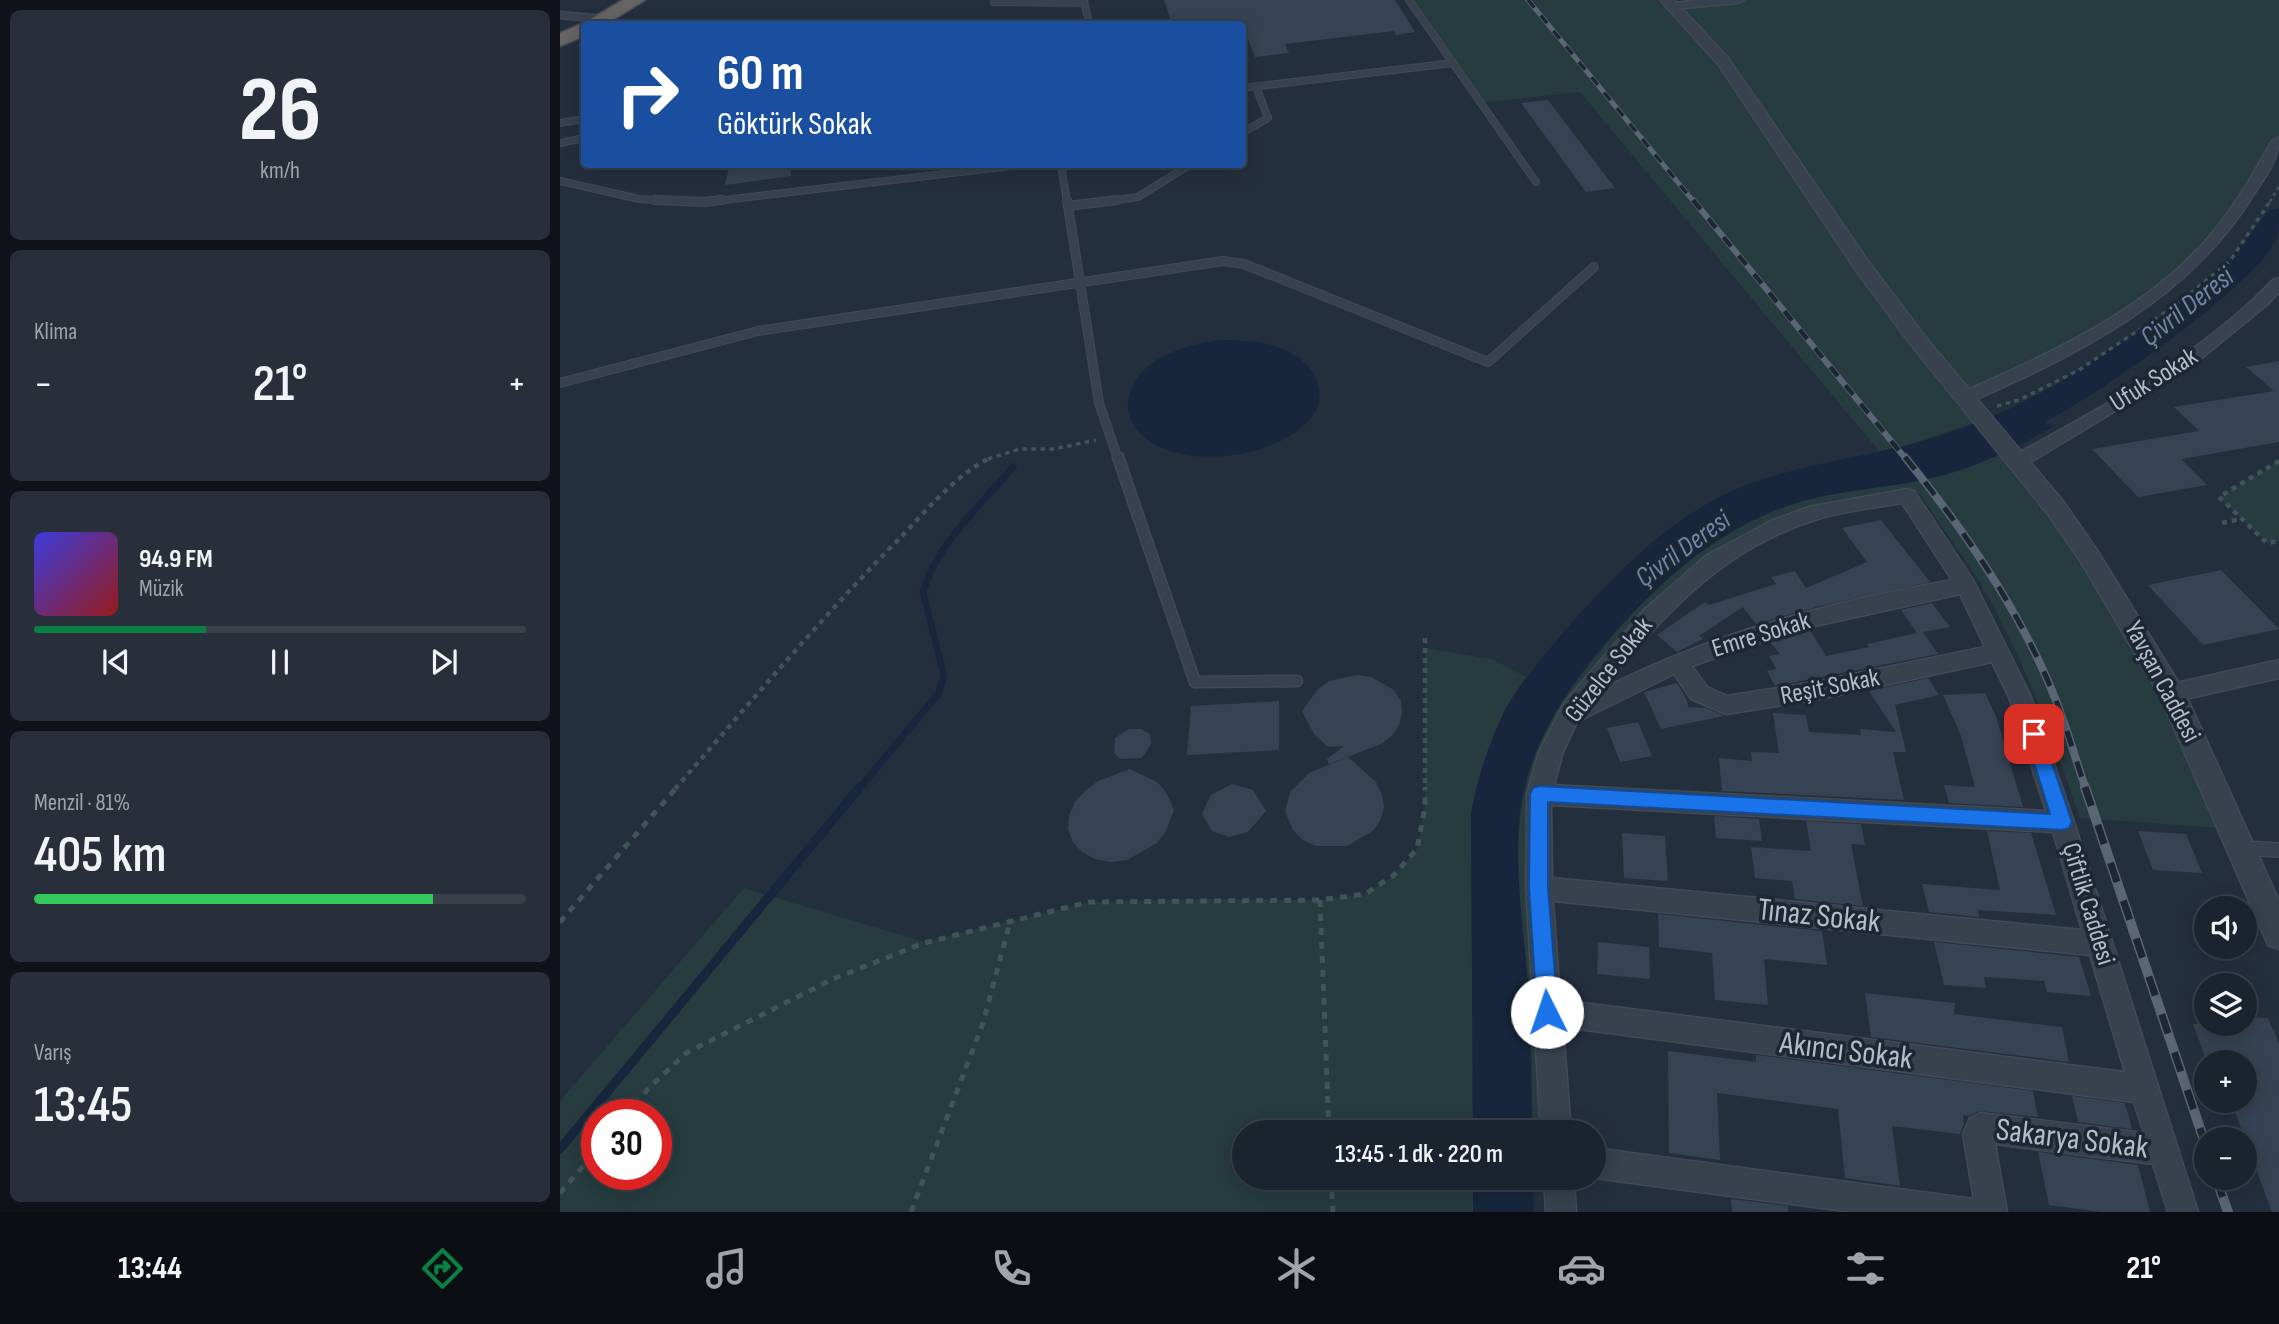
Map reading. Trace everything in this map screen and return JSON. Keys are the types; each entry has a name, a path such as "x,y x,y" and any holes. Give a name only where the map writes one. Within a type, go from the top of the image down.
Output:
{"highway":[{"path":"604,21 636,0"},
{"path":"605,21 648,0"},
{"path":"560,40 581,30"},
{"path":"560,46 581,36"}],"street":[{"path":"1656,0 1702,48 1765,145 1805,200 1861,265"},
{"path":"1670,3 1738,0"},
{"path":"1670,3 1723,61 1861,265"},
{"path":"560,15 591,21"},
{"path":"1970,404 2011,378 2105,327 2159,290 2208,247 2232,219 2279,141"},
{"name":"Yavşan Caddesi","path":"1861,265 2089,556 2172,693 2279,934"},
{"name":"Ufuk Sokak","path":"2013,456 2065,436 2180,366 2271,305 2279,283"},
{"name":"Çiftlik Caddesi","path":"1907,496 1966,585 2021,697 2183,1212"},
{"name":"Güzelce Sokak","path":"1555,1120 1539,888 1539,794 1551,752 1568,717 1650,617 1714,560 1745,541 1816,512 1907,496"},
{"name":"Emre Sokak","path":"1568,717 1678,663 1740,638 1966,585"},
{"name":"Reşit Sokak","path":"1678,663 1699,693 1726,705 1820,690 1999,652"},
{"path":"2172,693 2279,669"},
{"path":"1539,794 2062,822"},
{"name":"Tınaz Sokak","path":"1539,888 2100,944"},
{"name":"Akıncı Sokak","path":"1547,1012 2145,1089"},
{"name":"Sakarya Sokak","path":"1992,1212 1978,1134 1980,1128 2164,1150"},
{"path":"1606,1165 1968,1212"},
{"path":"1560,1190 1562,1212"}],"lane":[{"path":"1409,0 1536,182"},
{"path":"994,3 1084,1 1088,21"},
{"path":"1246,87 1453,63"},
{"path":"1246,131 1268,118 1255,86"},
{"path":"560,123 581,120"},
{"path":"560,143 581,139"},
{"path":"560,181 639,199 703,202 995,168"},
{"path":"1062,168 1099,403 1195,682 1297,681"},
{"path":"1068,206 1138,197 1185,168"},
{"path":"560,383 758,331 1234,261 1488,362 1594,267"},
{"path":"2242,848 2279,850"}],"path":[{"path":"560,922 843,596 955,482 976,465 998,454 1020,449 1054,449 1111,437"},
{"path":"2279,461 2219,497 2267,543 2279,541"},
{"path":"2222,523 2242,519"},
{"path":"640,1099 686,1053 832,979 924,943 1089,902 1320,900 1365,894 1394,876 1417,849 1425,807 1425,638"},
{"path":"1320,900 1329,1120"},
{"path":"911,1212 983,1023 1010,922"},
{"path":"560,1194 581,1169"},
{"path":"1332,1190 1333,1212"}],"green space":[{"path":"1409,0 1656,0 1663,7 1738,0 2279,0 2279,141 2247,195 2209,247 2105,327 1965,397 1983,420 1907,445 1879,451 1580,92 1481,103"},
{"path":"2009,451 2089,556 2234,829 2080,818 2048,728 1996,611 1920,494 1859,503 1778,526 1680,588 1551,752 1539,888 1555,1120 1532,1120 1530,1016 1519,881 1520,822 1524,793 1539,746 1575,683 1627,619 1664,582 1705,549 1750,522 1807,500 1908,483 1972,465"},
{"path":"2279,461 2279,541 2267,543 2219,497"},
{"path":"1425,648 1492,659 1526,677 1492,743 1471,813 1473,1120 1232,1120 1232,1190 1473,1190 1473,1212 560,1212 560,1101 744,888 924,942 1089,902 1320,900 1365,894 1393,876 1417,849 1425,807"}],"water":[{"path":"1222,340 1246,341 1282,348 1302,360 1310,369 1320,394 1312,416 1293,434 1264,448 1230,455 1196,456 1164,449 1139,432 1130,419 1128,404 1136,380 1145,370 1168,354"},
{"path":"2020,406 2053,427 2009,450 1963,469 1911,482 1795,503 1734,530 1698,554 1664,582 1590,661 1555,713 1541,741 1529,770 1518,831 1518,869 1531,1039 1532,1120 1473,1120 1471,813 1494,734 1506,708 1524,681 1577,617 1621,571 1668,530 1721,496 1787,472 1904,446"},
{"path":"1473,1190 1533,1190 1534,1212 1473,1212"}],"building":[{"path":"1164,0 1395,0 1415,32 1396,35 1394,31 1285,44 1289,53 1255,57 1246,34 1246,21 1171,21"},
{"path":"1548,100 1615,188 1586,192 1521,103"},
{"path":"729,168 791,168 791,176 725,185"},
{"path":"2279,361 2279,442 2181,459 2207,485 2138,497 2092,449 2199,431 2174,407 2274,391 2246,367"},
{"path":"1881,520 1930,582 1816,607 1756,624 1743,607 1699,636 1703,639 1677,652 1657,635 1705,602 1709,605 1776,584 1771,577 1795,571 1806,588 1867,562 1842,528"},
{"path":"2221,570 2279,629 2203,645 2148,585"},
{"path":"1932,603 1950,627 1923,632 1938,654 1775,686 1767,671 1776,669 1769,656 1780,654 1770,642 1810,630 1826,656 1869,647 1867,644 1917,633 1901,610"},
{"path":"1357,675 1371,677 1394,690 1401,701 1399,725 1392,736 1381,744 1329,764 1327,759 1344,746 1328,747 1314,734 1302,711 1318,689 1329,681"},
{"path":"1928,678 1939,695 1895,705 1906,752 1893,752 1904,800 1722,791 1719,758 1752,761 1751,752 1779,753 1773,713 1806,715 1809,732 1861,735 1860,729 1896,732 1869,691"},
{"path":"1677,683 1688,707 1706,708 1724,716 1661,729 1644,692"},
{"path":"1985,693 1996,716 2023,807 1949,803 1944,785 1975,787 1961,736 1943,695"},
{"path":"1279,701 1279,750 1187,755 1191,706"},
{"path":"1638,722 1652,756 1620,762 1607,728"},
{"path":"1129,729 1141,729 1150,734 1151,744 1142,758 1120,759 1114,753 1115,738"},
{"path":"1348,757 1376,782 1384,806 1381,819 1373,831 1347,846 1316,846 1303,840 1293,830 1285,812 1290,792 1309,773"},
{"path":"1130,769 1157,782 1166,792 1174,810 1166,831 1157,843 1127,860 1110,862 1095,859 1082,852 1073,842 1068,829 1069,816 1075,802 1085,791 1098,781"},
{"path":"1232,784 1253,790 1266,811 1248,832 1229,837 1212,831 1202,814 1211,795"},
{"path":"1714,816 1759,819 1762,841 1716,838"},
{"path":"1806,821 1861,824 1865,845 1851,844 1863,906 1795,899 1792,881 1755,878 1751,847 1811,851"},
{"path":"1987,831 2031,833 2056,915 1978,910 1979,917 1929,912 1922,884 2000,890"},
{"path":"2138,831 2186,834 2202,873 2153,870"},
{"path":"1622,833 1665,836 1668,881 1624,878"},
{"path":"1658,914 1822,931 1827,965 1764,959 1768,1005 1715,1000 1712,953 1659,947"},
{"path":"1598,942 1649,947 1650,979 1597,974"},
{"path":"1934,942 2079,957 2091,996 2047,992 2044,981 1984,977 1986,988 1944,985"},
{"path":"1865,993 1955,1003 1954,1014 2062,1027 2069,1062 1871,1037"},
{"path":"2257,1018 2268,1018 2279,1044 2279,1212 2272,1212 2257,1171 2257,1127 2241,1127 2235,1113 2257,1113 2257,1050 2203,1050 2197,1036 2257,1036"},
{"path":"1668,1051 1756,1062 1756,1055 2033,1091 2038,1117 1979,1111 1968,1116 1963,1115 1964,1124 1960,1134 1892,1126 1900,1186 1845,1178 1838,1109 1717,1093 1720,1160 1669,1153"},
{"path":"2072,1096 2125,1103 2132,1129 2078,1122"},
{"path":"2038,1152 2138,1165 2150,1212 2101,1212 2049,1205"},
{"path":"1731,1199 1788,1206 1788,1212 1732,1212"}],"waterway":[{"name":"Çivril Deresi","path":"1982,437 2065,394 2137,349 2182,316 2245,261 2279,216"},
{"path":"859,789 938,694 944,676 923,592 929,574 949,541 1013,467"},
{"path":"560,1149 860,787"}],"railway":[{"path":"1528,0 1694,202"},
{"path":"1693,200 1906,459"},
{"path":"1905,457 1969,542 2025,633 2059,709 2086,789"},
{"path":"2085,787 2200,1127"},
{"path":"2220,1190 2228,1212"}],"route":[{"path":"1547,1012 1539,888 1539,794 2062,822 2034,734"}]}
